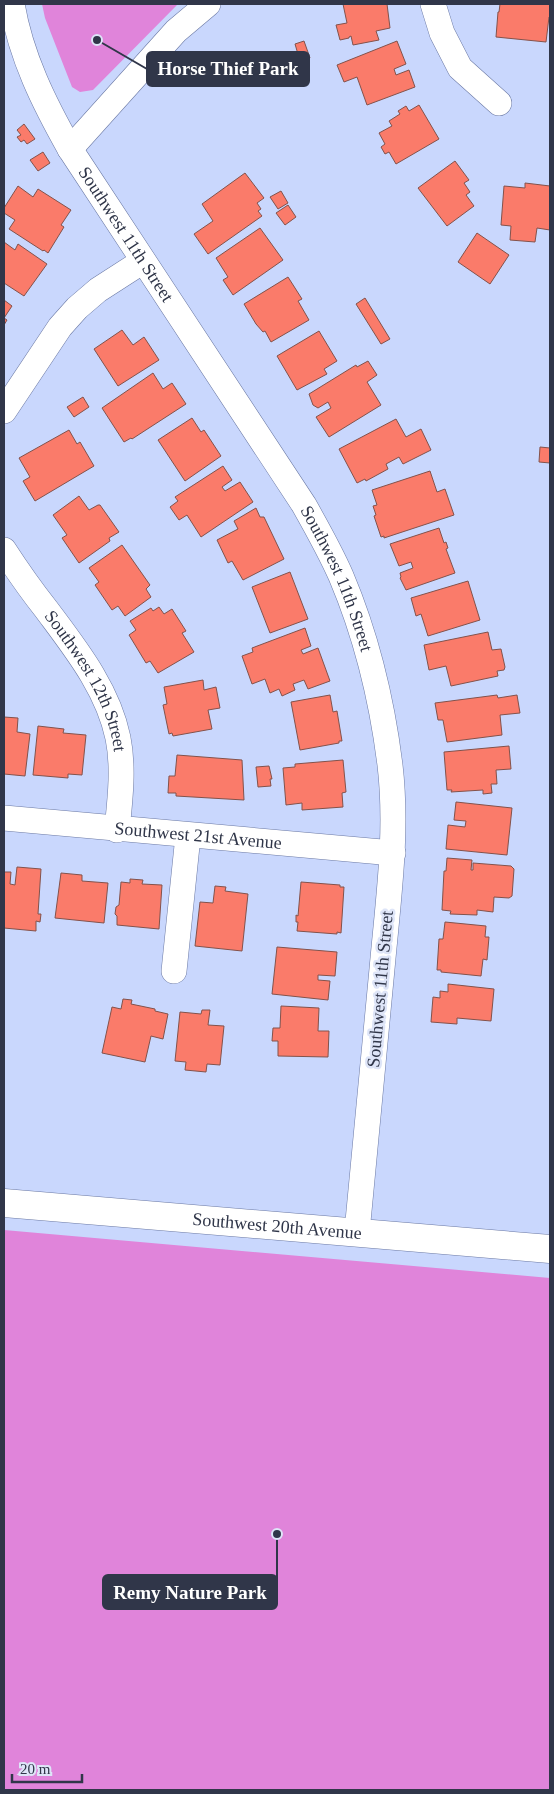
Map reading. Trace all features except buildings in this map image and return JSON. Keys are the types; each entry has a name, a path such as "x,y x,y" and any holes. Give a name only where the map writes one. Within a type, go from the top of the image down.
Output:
{"street":[{"name":"Southwest 11th Street","path":"12,4 14,18 33,78 45,105 70,149 304,505 324,541 341,576 358,622 372,670 385,725 390,767 393,853 357,1232"},
{"path":"70,149 176,31 208,4"},
{"path":"433,4 442,33 460,68 499,103"},
{"path":"4,411 60,327 77,308 98,290 143,261"},
{"name":"Southwest 12th Street","path":"4,550 69,642 104,697 118,737 120,754 120,793 117,830"},
{"name":"Southwest 21st Avenue","path":"4,818 117,830 393,853"},
{"path":"174,970 188,836"},
{"name":"Southwest 20th Avenue","path":"4,1204 550,1249"}],"shaded area":[{"path":"42,4 178,4 93,90 80,92 72,87 45,18"},
{"path":"4,1230 550,1278 550,1790 4,1790"}],"place":[{"name":"Horse Thief Park","path":"97,40"},
{"name":"Remy Nature Park","path":"277,1534"}]}
